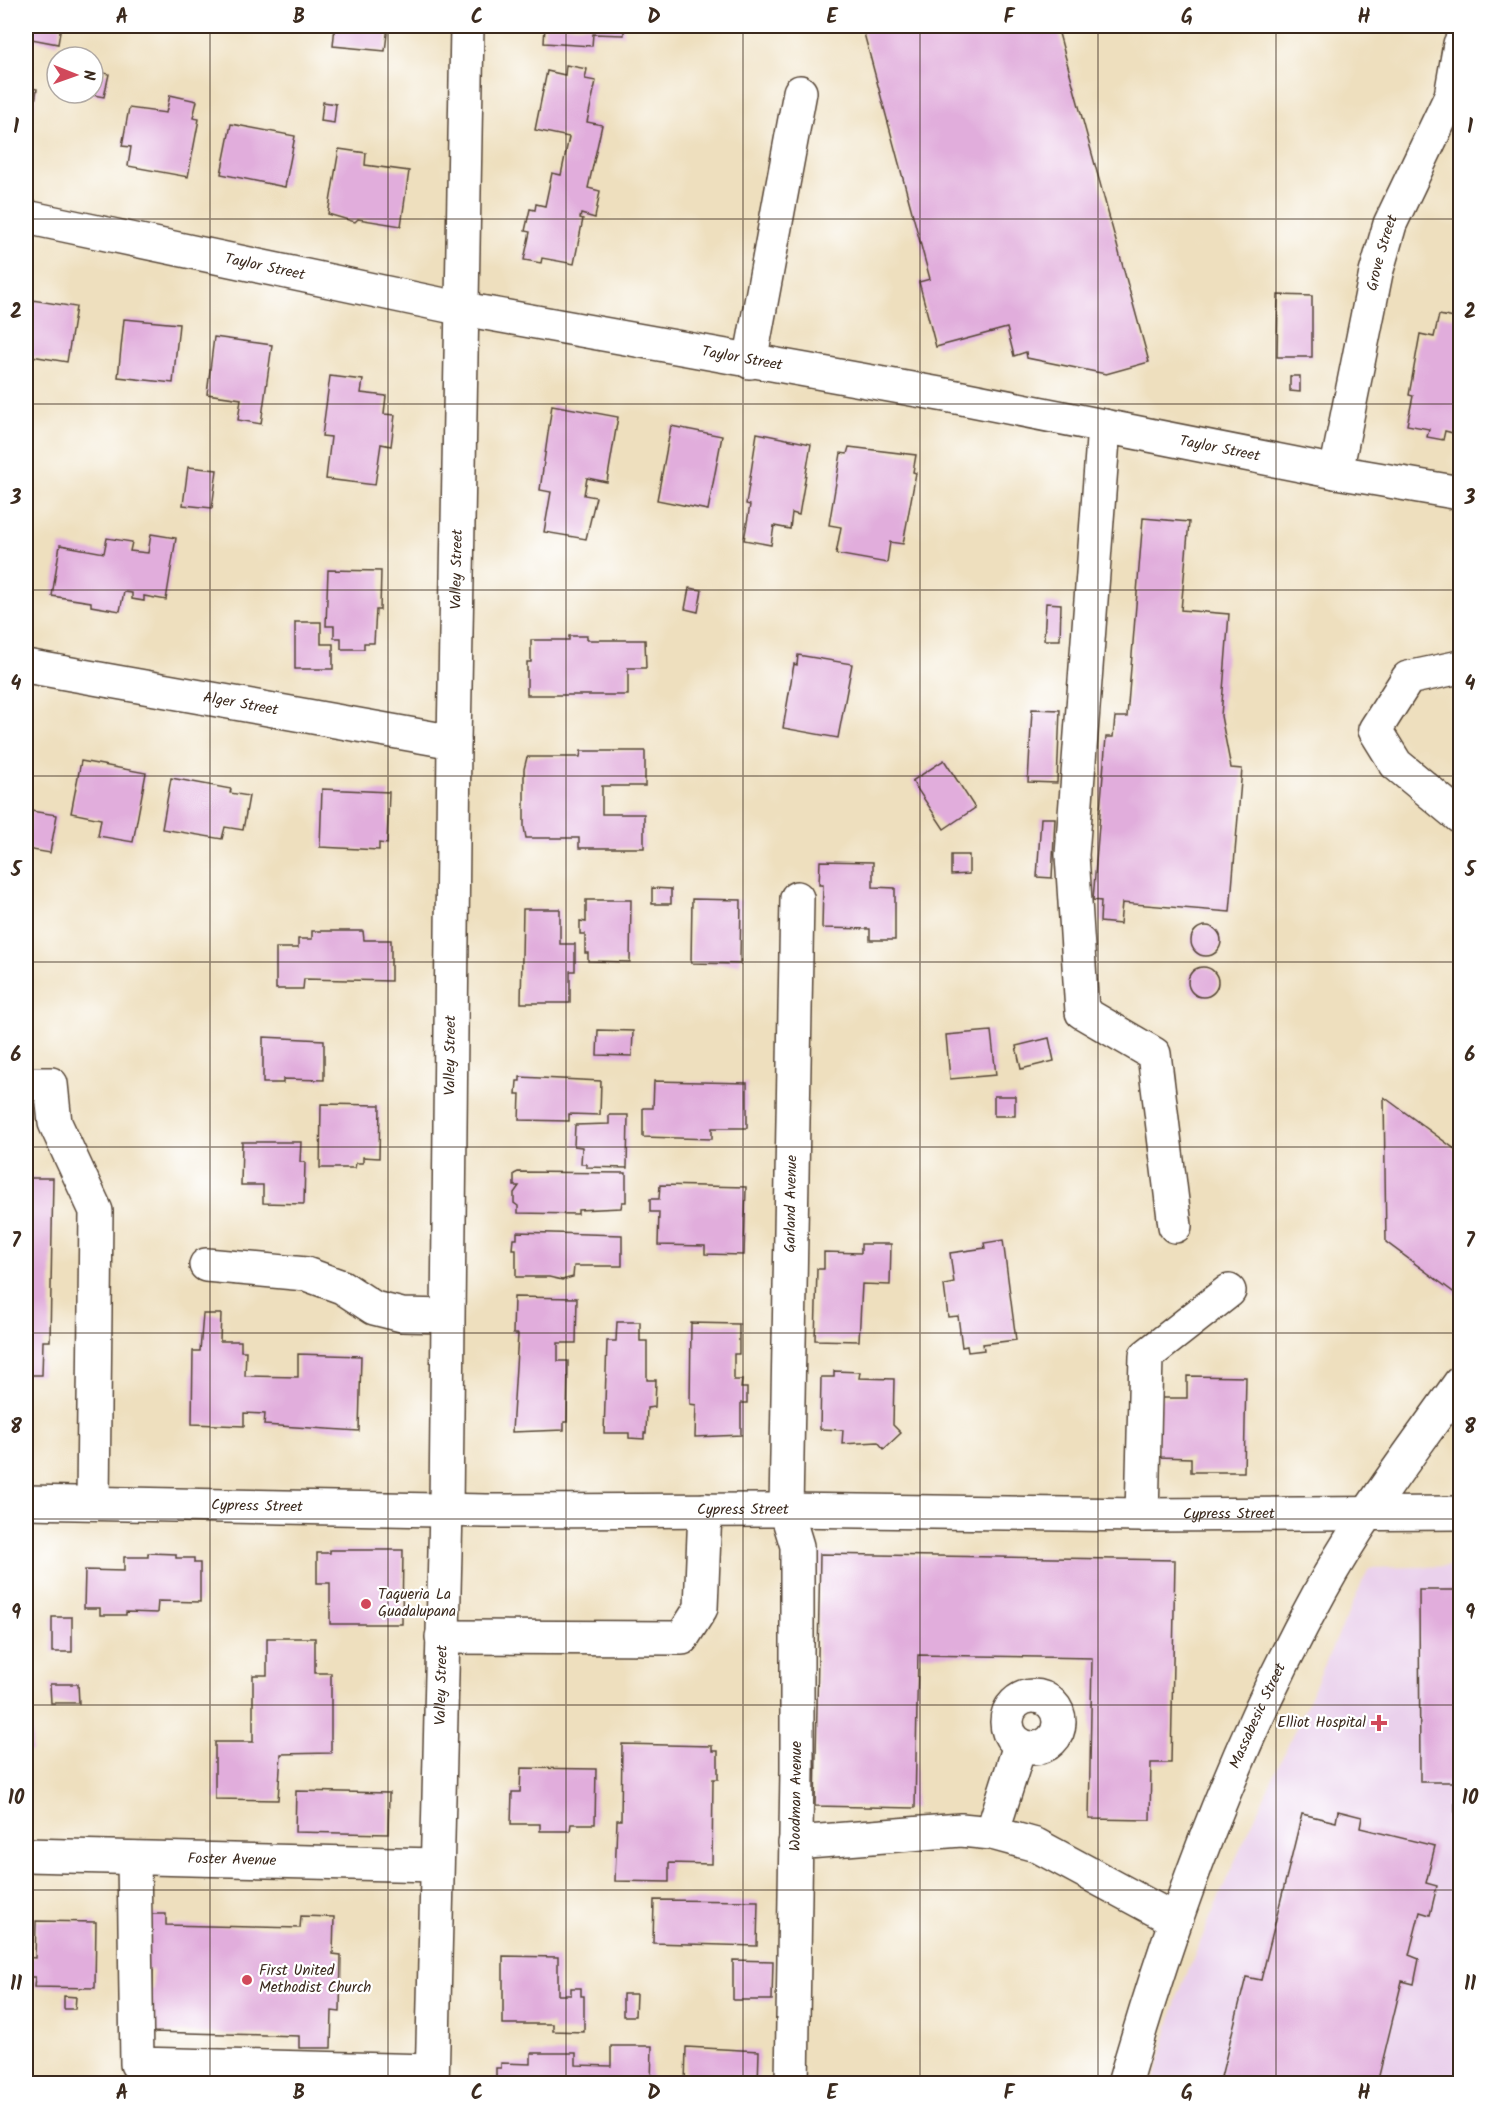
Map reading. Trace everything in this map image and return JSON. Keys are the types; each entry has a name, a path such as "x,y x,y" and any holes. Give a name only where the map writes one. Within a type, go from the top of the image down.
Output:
{"street":[{"name":"Valley Street","path":"432,2077 446,1510 454,742 467,26"},
{"name":"Grove Street","path":"1336,472 1376,273 1387,233 1417,163 1451,96 1461,44"},
{"path":"750,362 800,92"},
{"name":"Taylor Street","path":"26,217 462,309 962,398 1336,472 1461,493"},
{"path":"1104,426 1072,855 1082,1012 1154,1054 1175,1226"},
{"name":"Alger Street","path":"26,666 454,742"},
{"path":"1461,667 1408,678 1375,730 1396,764 1461,817"},
{"name":"Garland Avenue","path":"786,1510 797,898"},
{"path":"26,1084 51,1084 55,1123 96,1211 93,1503"},
{"path":"206,1265 306,1274 342,1287 374,1308 402,1315 447,1316"},
{"path":"1142,1515 1146,1356 1229,1292"},
{"name":"Massabesic Street","path":"1124,2084 1174,1920 1200,1851 1277,1676 1320,1591 1366,1515 1461,1383"},
{"name":"Cypress Street","path":"26,1502 446,1510 786,1510 1142,1515 1461,1513"},
{"path":"442,1637 682,1638 702,1608 705,1510"},
{"name":"Woodman Avenue","path":"786,1510 797,1546 792,2084"},
{"path":"992,1833 1020,1745"},
{"path":"795,1843 961,1830 992,1833 1036,1845 1174,1920"},
{"name":"Foster Avenue","path":"26,1856 436,1865"},
{"path":"134,1858 137,2064 432,2077"}],"shaded area":[{"name":"Elliot Hospital","path":"1460,1566 1460,2083 1154,2084 1176,2000 1227,1878 1369,1568"}],"building":[{"path":"26,26 61,26 58,44 26,38"},
{"path":"335,26 388,26 385,51 333,46"},
{"path":"545,26 624,26 624,35 593,34 592,46 544,43"},
{"path":"862,26 1057,26 1149,362 1106,374 1027,358 1026,352 1014,356 1007,328 936,347 919,282 930,279"},
{"path":"566,65 587,69 585,79 596,81 587,122 602,125 588,188 600,191 595,218 581,214 580,218 583,219 574,264 542,258 541,263 524,260 530,232 525,231 530,209 535,210 536,204 545,206 552,173 561,175 569,137 535,130 547,71 565,75"},
{"path":"105,73 109,74 105,92"},
{"path":"26,87 37,89 29,138 26,137"},
{"path":"170,95 197,101 193,118 199,119 188,177 128,166 131,147 122,146 129,108 166,113"},
{"path":"323,102 336,104 334,123 321,121"},
{"path":"231,124 295,136 285,187 221,174"},
{"path":"339,149 366,153 365,165 409,171 401,226 358,219 355,222 328,214"},
{"path":"1278,295 1312,296 1312,357 1277,357"},
{"path":"26,299 76,307 67,362 26,355"},
{"path":"1439,315 1460,319 1460,435 1445,431 1443,440 1427,437 1429,429 1407,425 1413,396 1409,395 1420,334 1434,337"},
{"path":"124,319 179,324 173,383 118,377"},
{"path":"214,337 272,345 261,424 238,420 241,399 207,394"},
{"path":"330,376 363,380 361,393 386,396 384,414 395,415 391,446 381,444 375,485 326,479 331,437 322,436"},
{"path":"1290,376 1300,376 1300,392 1290,391"},
{"path":"552,405 618,417 607,482 587,478 584,495 596,497 586,539 544,532 551,492 540,490"},
{"path":"671,426 722,436 708,510 657,500"},
{"path":"757,433 811,444 799,515 792,513 790,529 774,526 771,545 744,540 750,505 746,504"},
{"path":"849,447 916,455 913,472 916,473 903,544 890,542 887,563 836,554 841,527 829,525 841,453 847,454"},
{"path":"188,467 217,470 212,508 183,505"},
{"path":"1143,518 1189,522 1181,610 1229,614 1221,716 1231,768 1242,769 1230,912 1122,903 1120,924 1100,922 1101,901 1093,900 1106,737 1113,737 1115,717 1127,717"},
{"path":"151,534 176,538 166,600 144,596 144,601 132,599 132,593 124,592 120,611 91,606 91,602 52,596 60,545 104,553 107,538 132,542 130,551 148,553"},
{"path":"328,570 381,571 380,610 376,610 374,643 364,643 364,649 341,649 341,638 334,638 334,626 326,626"},
{"path":"689,588 702,590 698,612 685,609"},
{"path":"1046,603 1061,604 1060,640 1044,640"},
{"path":"295,622 321,622 321,644 333,644 333,669 295,669"},
{"path":"569,636 587,636 587,640 645,640 646,668 628,668 628,695 527,695 527,662 531,662 531,640 569,640"},
{"path":"798,655 852,664 838,738 783,728 794,664 797,665"},
{"path":"1032,709 1060,710 1057,783 1028,782"},
{"path":"581,751 645,751 645,786 602,786 602,814 644,814 644,848 579,848 579,838 526,838 524,769 527,757 580,757"},
{"path":"944,760 975,808 944,829 912,781"},
{"path":"81,761 146,773 133,842 98,836 101,819 71,813"},
{"path":"171,778 231,789 230,793 249,796 243,830 225,827 222,839 162,829"},
{"path":"322,789 389,792 387,844 379,843 379,850 320,847"},
{"path":"31,811 57,815 50,853 26,849"},
{"path":"1041,818 1055,818 1052,878 1037,877"},
{"path":"951,855 969,855 969,874 951,875"},
{"path":"820,861 873,862 873,887 895,888 895,940 870,940 870,929 822,928 823,885 819,885"},
{"path":"652,888 671,889 671,904 652,904"},
{"path":"692,899 741,900 740,964 691,963"},
{"path":"586,900 631,900 630,962 588,961 588,953 585,953 585,934 580,934 580,921 586,922"},
{"path":"523,909 560,909 560,944 575,944 575,971 570,971 570,1003 521,1003"},
{"path":"1206,926 1212,927 1220,935 1220,947 1212,955 1206,956 1200,955 1192,947 1191,941 1192,935 1200,927"},
{"path":"312,931 363,931 364,940 391,940 391,981 304,979 303,989 276,989 276,948 298,948 298,939 312,939"},
{"path":"1203,967 1209,968 1217,976 1217,988 1209,996 1203,997 1197,996 1189,988 1188,982 1189,976 1197,968"},
{"path":"598,1030 633,1031 632,1056 597,1055"},
{"path":"991,1031 996,1075 950,1079 946,1035"},
{"path":"263,1037 324,1040 324,1080 283,1079 283,1083 263,1083"},
{"path":"1049,1038 1054,1061 1021,1069 1016,1046"},
{"path":"520,1077 601,1081 600,1115 569,1114 569,1121 519,1120 520,1094 516,1094 517,1081 520,1081"},
{"path":"654,1081 747,1083 747,1128 712,1128 712,1139 643,1137 643,1108 653,1108"},
{"path":"994,1096 1015,1096 1015,1116 994,1116"},
{"path":"1384,1097 1460,1153 1460,1297 1386,1242"},
{"path":"321,1104 380,1105 379,1158 363,1157 363,1163 356,1163 355,1168 320,1168"},
{"path":"609,1115 628,1115 627,1168 586,1167 586,1164 581,1164 582,1147 574,1146 575,1125 609,1124"},
{"path":"242,1142 301,1142 300,1162 305,1162 304,1204 263,1203 263,1185 241,1185"},
{"path":"518,1172 626,1173 626,1202 622,1202 621,1208 578,1210 578,1214 518,1213 518,1206 514,1203 514,1193 519,1186 514,1186 514,1174"},
{"path":"26,1178 53,1178 50,1341 43,1341 42,1375 26,1375"},
{"path":"660,1185 746,1187 744,1255 705,1254 705,1246 658,1245 659,1212 650,1212 650,1199 659,1199"},
{"path":"517,1232 622,1235 622,1266 574,1266 573,1277 562,1280 549,1277 516,1277 516,1249 512,1249 513,1239 517,1239"},
{"path":"1003,1240 1016,1340 983,1344 984,1350 968,1352 967,1346 962,1347 958,1316 948,1317 944,1285 954,1283 950,1253 985,1248 984,1243"},
{"path":"861,1244 891,1244 890,1285 862,1284 859,1341 815,1340 817,1269 824,1269 824,1252 861,1253"},
{"path":"514,1297 577,1298 576,1343 558,1343 558,1361 568,1361 567,1422 564,1422 564,1430 512,1432 518,1334 513,1334"},
{"path":"203,1314 221,1314 220,1341 241,1341 241,1351 246,1351 245,1376 298,1377 298,1354 361,1356 359,1431 264,1425 265,1414 244,1413 244,1426 192,1424 193,1351 200,1351"},
{"path":"617,1322 640,1322 640,1341 647,1341 647,1380 656,1380 655,1407 647,1408 644,1439 629,1438 629,1433 604,1433 607,1341 616,1341"},
{"path":"691,1323 739,1324 739,1354 734,1354 734,1380 742,1380 741,1388 747,1388 747,1403 741,1403 741,1435 695,1437 696,1405 690,1404"},
{"path":"834,1371 860,1372 859,1378 894,1379 893,1425 901,1433 884,1449 878,1442 842,1444 843,1430 820,1429 821,1377 834,1377"},
{"path":"1187,1376 1246,1377 1244,1472 1191,1472 1191,1458 1157,1457 1158,1398 1187,1398"},
{"name":"Taqueria La Guadalupana","path":"330,1550 403,1550 402,1624 330,1624 330,1583 317,1583 317,1553 330,1553"},
{"path":"148,1553 176,1554 176,1558 194,1558 194,1563 200,1563 200,1602 158,1601 157,1613 126,1612 126,1615 100,1615 100,1608 84,1608 85,1570 124,1571 124,1557 148,1557"},
{"path":"820,1554 1175,1560 1171,1763 1151,1763 1150,1820 1089,1819 1092,1658 918,1655 915,1808 815,1806"},
{"path":"26,1589 28,1589 28,1613 26,1613"},
{"path":"1419,1590 1460,1590 1460,1812 1455,1812 1455,1782 1420,1782"},
{"path":"52,1617 72,1617 72,1652 52,1652"},
{"path":"267,1638 315,1638 315,1673 331,1673 331,1753 281,1754 278,1800 215,1799 215,1742 253,1742 253,1675 267,1675"},
{"path":"50,1684 78,1684 79,1703 51,1703"},
{"path":"26,1724 32,1724 32,1752 26,1752"},
{"path":"622,1744 712,1746 712,1751 718,1751 718,1779 713,1779 712,1864 669,1863 669,1882 615,1881 617,1820 621,1820"},
{"path":"521,1768 596,1769 595,1824 571,1824 570,1831 540,1831 540,1824 511,1824 512,1792 520,1792"},
{"path":"296,1791 389,1793 388,1834 295,1832"},
{"path":"1338,1811 1362,1817 1360,1828 1435,1846 1426,1883 1437,1886 1430,1915 1420,1912 1409,1955 1419,1959 1414,1984 1402,1981 1377,2084 1247,2084 1221,2077 1246,1977 1261,1980 1302,1814 1336,1822"},
{"path":"654,1900 758,1901 757,1946 653,1943"},
{"name":"First United Methodist Church","path":"144,1914 166,1914 166,1925 300,1928 301,1916 334,1917 333,1954 341,1955 340,2012 332,2011 331,2048 299,2048 299,2036 152,2032 143,1989 153,1990 153,1970 142,1970"},
{"path":"36,1921 96,1922 95,1988 34,1987 35,1977 26,1977 26,1957 35,1958"},
{"path":"503,1956 558,1957 558,1995 571,1995 571,1988 581,1988 581,1996 584,1996 584,2032 553,2031 553,2024 503,2024"},
{"path":"733,1960 773,1961 772,2000 733,2000"},
{"path":"623,1994 636,1994 635,2016 623,2016"},
{"path":"64,1996 76,1997 75,2009 64,2009"},
{"path":"611,2046 652,2046 651,2083 496,2084 496,2068 501,2068 501,2063 531,2064 531,2053 576,2053 576,2065 611,2066"},
{"path":"686,2047 759,2051 758,2084 685,2084"}],"place":[{"name":"Taqueria La Guadalupana","path":"366,1604"},
{"name":"Elliot Hospital","path":"1379,1723"},
{"name":"First United Methodist Church","path":"247,1980"}]}
